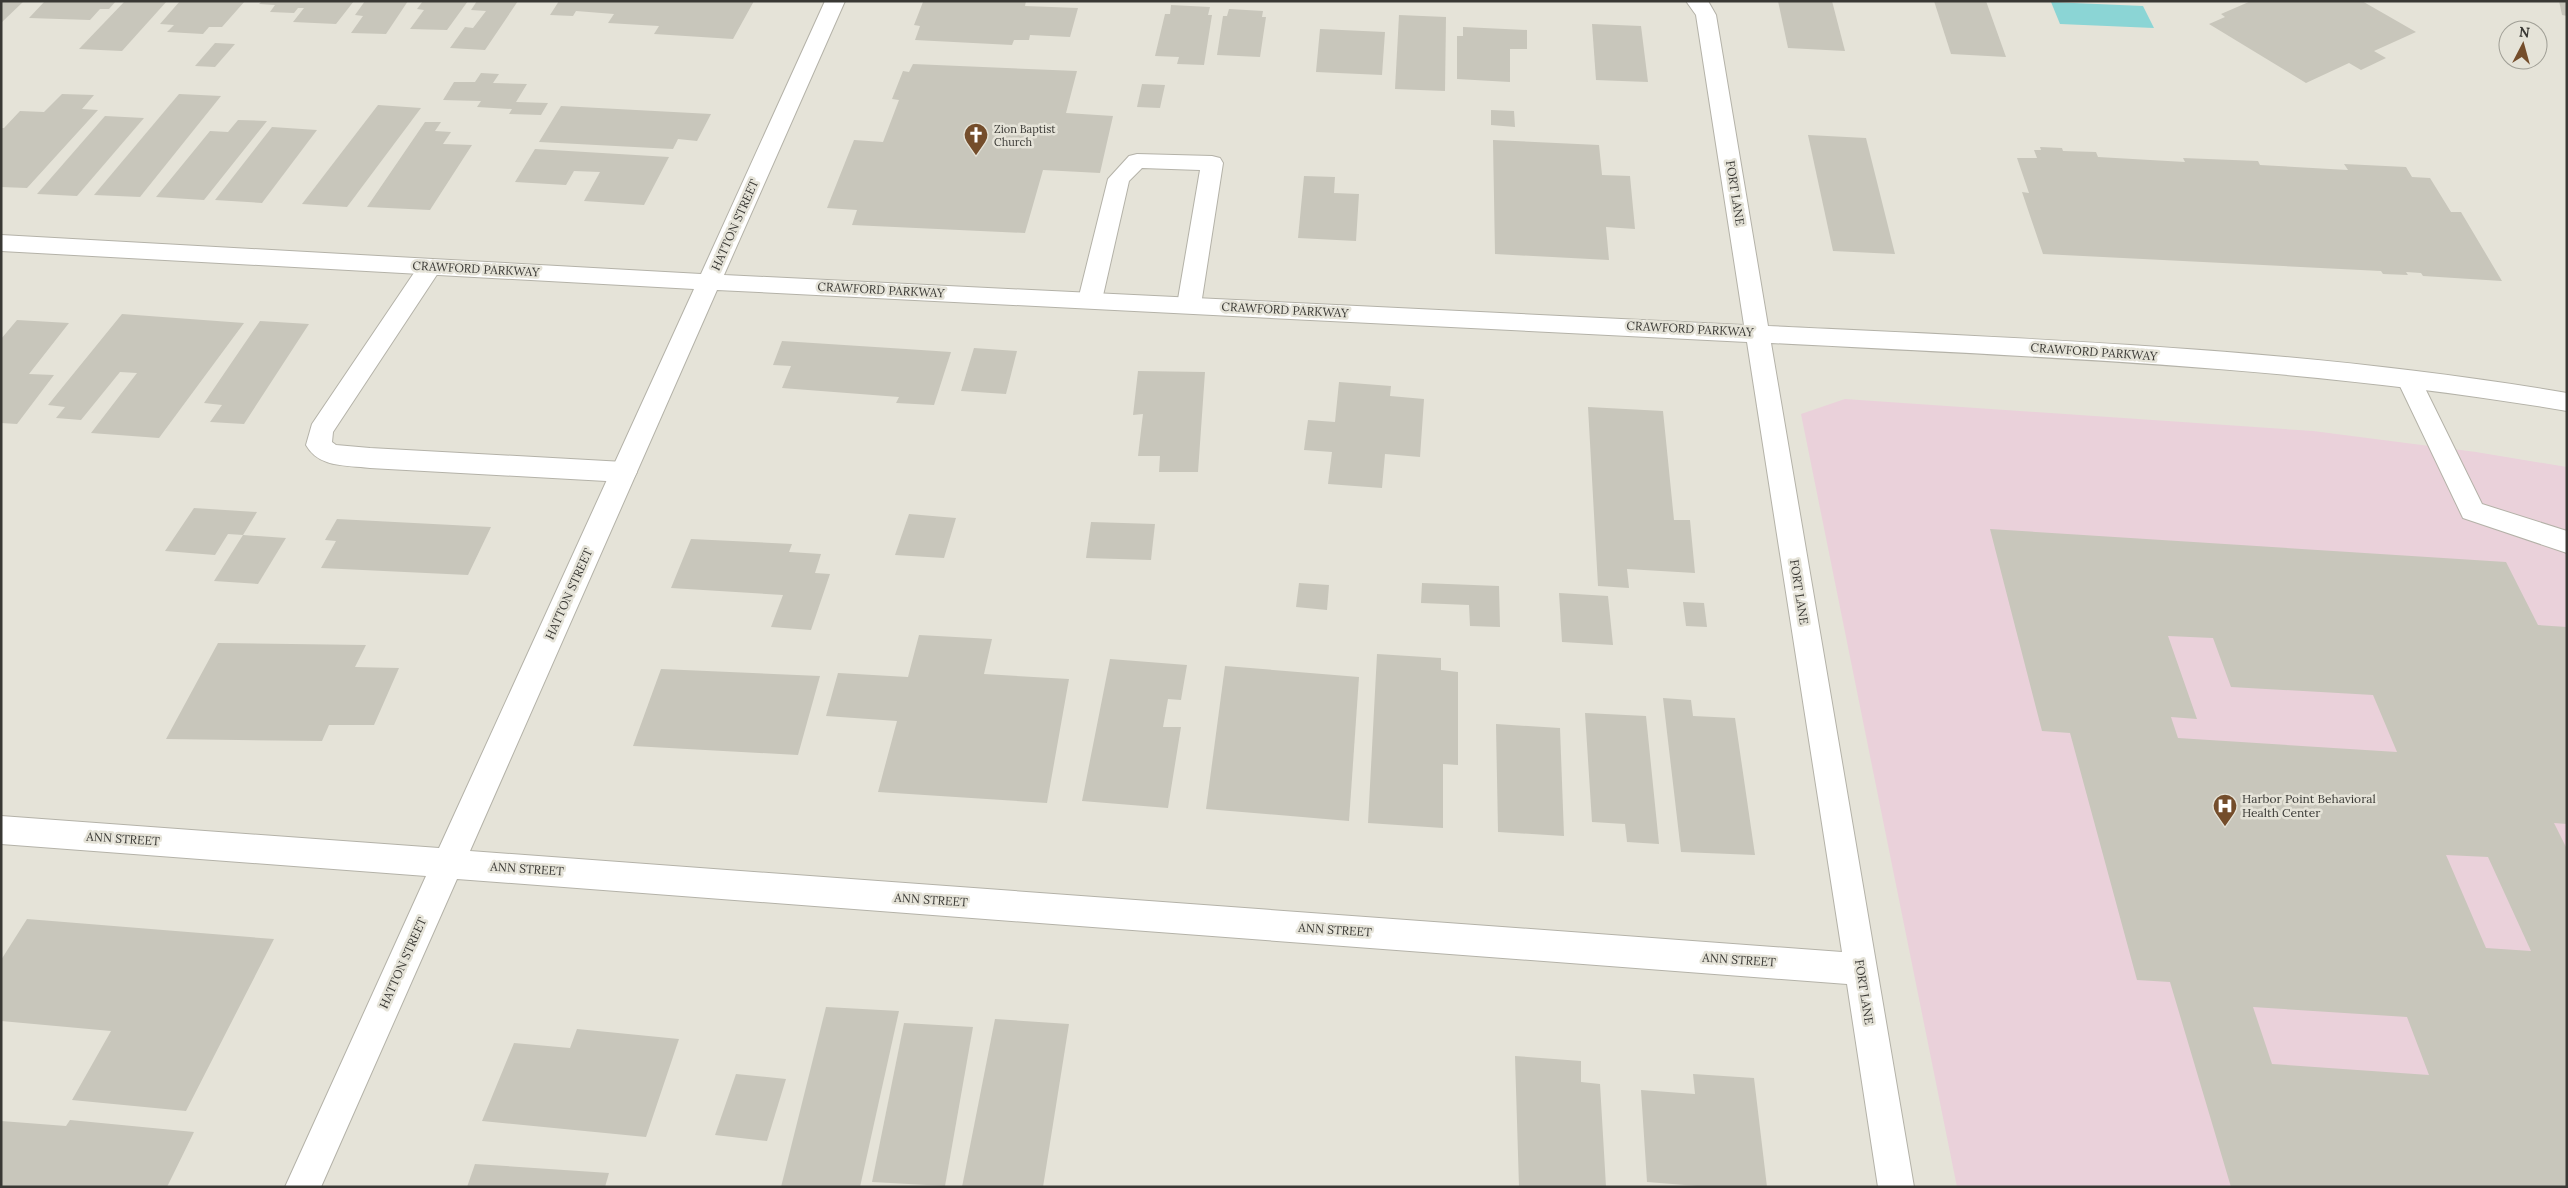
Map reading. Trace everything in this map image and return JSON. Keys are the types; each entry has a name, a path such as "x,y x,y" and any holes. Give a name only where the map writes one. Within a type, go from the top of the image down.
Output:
{"street":[{"name":"HATTON STREET","path":"303,1187 835,1"},
{"name":"FORT LANE","path":"1696,1 1701,5 1706,16 1896,1187"},
{"path":"1090,300 1119,179 1137,161 1212,163 1189,305"},
{"name":"CRAWFORD PARKWAY","path":"1,243 709,282 1758,332 2060,349 2287,366 2409,380 2567,402"},
{"path":"430,266 321,431 319,445 329,454 370,458 624,472"},
{"path":"2409,380 2472,512 2567,542"},
{"name":"ANN STREET","path":"1,830 1861,969"}],"shaded area":[{"name":"Harbor Point Behavioral Health Center","path":"1845,399 2313,431 2476,452 2567,467 2567,1187 1957,1187 1801,414"}],"water":[{"path":"2051,2 2143,6 2154,28 2060,24"}],"building":[{"path":"1,1 24,1 1,23"},
{"path":"45,1 116,1 109,9 100,9 90,20 29,18"},
{"path":"125,1 167,1 122,51 79,49"},
{"path":"180,1 245,1 222,27 209,27 203,34 167,32 174,25 160,24"},
{"path":"262,1 354,1 336,24 293,22 304,8 298,8 294,13 270,12 275,5 259,4"},
{"path":"365,1 408,1 386,34 351,33 363,16 355,15"},
{"path":"423,1 468,1 447,30 410,29 424,10 417,9"},
{"path":"477,1 518,1 485,50 450,48 465,27 473,28 486,11 471,10"},
{"path":"559,1 754,1 733,39 654,34 659,26 608,23 614,14 576,11 573,16 550,15"},
{"path":"1026,1 1025,6 1078,8 1070,37 1030,35 1029,40 1014,40 1012,45 915,40 920,26 914,25 923,2"},
{"path":"1778,1 1832,1 1845,51 1788,48"},
{"path":"1934,1 1986,1 2006,57 1951,54"},
{"path":"2251,1 2362,1 2416,32 2374,51 2386,58 2361,70 2349,63 2306,83 2209,24 2225,17 2221,14"},
{"path":"2559,1 2567,1 2567,16 2562,15"},
{"path":"1171,5 1210,7 1208,15 1212,15 1204,65 1177,64 1179,57 1155,56 1165,14 1170,14"},
{"path":"1229,9 1263,11 1262,17 1266,17 1260,57 1217,55 1223,16 1227,16"},
{"path":"1399,15 1446,17 1445,91 1395,89"},
{"path":"1592,24 1641,26 1648,82 1596,80"},
{"path":"1463,27 1527,30 1527,49 1510,49 1510,82 1457,79 1457,36 1463,36"},
{"path":"1320,29 1385,32 1382,75 1316,72"},
{"path":"215,43 235,44 215,67 195,66"},
{"name":"Zion Baptist Church","path":"913,64 1077,71 1066,113 1113,116 1100,173 1043,170 1025,233 852,225 857,210 827,208 854,140 883,142 899,100 892,99 903,71 909,72"},
{"path":"481,73 499,74 493,83 527,84 516,102 548,103 541,115 509,114 512,109 477,107 481,101 443,100 454,82 475,82"},
{"path":"1142,84 1165,85 1160,108 1137,107"},
{"path":"62,94 94,95 82,109 98,110 27,188 1,187 1,128 4,128 20,111 44,112"},
{"path":"179,94 221,96 140,197 94,195"},
{"path":"378,105 421,108 347,207 302,204"},
{"path":"561,106 711,114 697,141 678,139 673,149 539,142"},
{"path":"1491,110 1514,111 1515,127 1491,125"},
{"path":"105,116 144,118 77,196 37,194"},
{"path":"238,120 267,121 204,200 156,197 210,131 228,132"},
{"path":"425,122 441,122 435,131 451,132 443,144 472,145 430,210 367,207"},
{"path":"272,127 317,130 262,203 215,200"},
{"path":"1808,135 1866,138 1895,254 1833,251"},
{"path":"1493,140 1599,145 1602,175 1630,176 1635,229 1606,227 1609,260 1495,254"},
{"path":"2040,147 2062,148 2063,151 2096,152 2098,157 2185,162 2183,158 2258,161 2260,165 2348,170 2344,164 2406,167 2412,177 2430,178 2451,212 2461,212 2502,281 2423,276 2421,273 2406,272 2408,275 2383,274 2381,271 2043,254 2022,192 2029,193 2017,158 2037,158 2034,150 2041,150"},
{"path":"535,149 669,157 644,205 584,201 600,172 574,171 566,185 515,182"},
{"path":"1304,176 1335,177 1334,193 1359,194 1356,241 1298,238"},
{"path":"122,314 244,323 159,438 91,433 137,373 120,372 81,420 56,418 65,407 48,405"},
{"path":"17,320 69,323 29,374 54,375 17,424 1,423 1,339"},
{"path":"260,321 309,324 244,424 210,422 222,405 204,403"},
{"path":"782,341 951,352 934,405 896,403 899,397 782,388 791,366 773,365"},
{"path":"974,348 1017,351 1006,394 961,391"},
{"path":"1138,371 1205,372 1198,472 1159,472 1160,456 1138,456 1143,414 1133,415"},
{"path":"1339,382 1391,386 1390,396 1424,399 1420,457 1385,454 1382,488 1328,484 1332,452 1304,450 1308,420 1335,422"},
{"path":"1588,407 1663,411 1674,520 1690,520 1695,573 1627,569 1629,588 1598,586"},
{"path":"194,508 257,512 243,535 228,534 215,555 165,551"},
{"path":"909,514 956,518 944,558 895,555"},
{"path":"337,519 491,527 468,575 321,568 336,541 325,540"},
{"path":"1091,522 1155,524 1151,560 1086,558"},
{"path":"1990,529 2506,562 2538,625 2567,627 2567,824 2554,823 2567,849 2567,1187 2231,1187 2170,982 2137,980 2070,733 2042,731","holes":["2168,636 2213,638 2231,687 2373,695 2397,752 2178,738 2171,717 2197,719","2446,855 2488,857 2531,951 2486,948","2253,1007 2407,1017 2429,1075 2272,1064"]},
{"path":"243,535 286,538 258,584 214,581"},
{"path":"691,539 792,544 789,552 821,554 815,573 830,574 811,630 771,627 783,595 671,588"},
{"path":"1299,583 1329,585 1327,610 1296,607"},
{"path":"1422,583 1499,586 1500,627 1470,626 1469,605 1421,603"},
{"path":"1559,593 1608,596 1613,645 1562,642"},
{"path":"1683,602 1704,603 1707,627 1686,626"},
{"path":"919,635 992,639 984,674 1069,679 1047,803 878,792 897,721 826,716 838,673 908,677"},
{"path":"218,643 366,645 355,667 399,668 374,725 329,725 322,741 166,739"},
{"path":"1377,654 1441,658 1441,670 1458,672 1458,765 1443,764 1443,828 1368,823"},
{"path":"1110,659 1187,665 1181,700 1168,699 1163,727 1181,727 1168,808 1082,801"},
{"path":"1225,666 1359,677 1349,821 1206,809"},
{"path":"661,669 820,676 798,755 633,746"},
{"path":"1663,698 1691,700 1693,716 1735,718 1755,855 1681,852"},
{"path":"1585,713 1646,716 1659,844 1627,842 1625,824 1592,822"},
{"path":"1496,724 1560,728 1564,836 1498,832"},
{"path":"27,919 274,939 186,1111 72,1100 111,1031 1,1021 1,960"},
{"path":"826,1007 899,1011 860,1187 781,1187"},
{"path":"995,1019 1069,1024 1043,1187 962,1187"},
{"path":"904,1023 973,1027 945,1186 872,1182"},
{"path":"577,1029 679,1039 646,1137 482,1121 514,1043 570,1048"},
{"path":"1515,1056 1581,1061 1581,1082 1600,1084 1606,1187 1519,1187"},
{"path":"736,1074 786,1079 767,1141 715,1135"},
{"path":"1693,1074 1754,1078 1767,1187 1710,1187 1647,1182 1641,1090 1695,1094"},
{"path":"70,1120 194,1132 167,1187 1,1187 1,1121 66,1126"},
{"path":"475,1164 609,1173 605,1187 467,1187"}],"place":[{"name":"Zion Baptist Church","path":"976,156"},
{"name":"Harbor Point Behavioral Health Center","path":"2225,827"}]}
